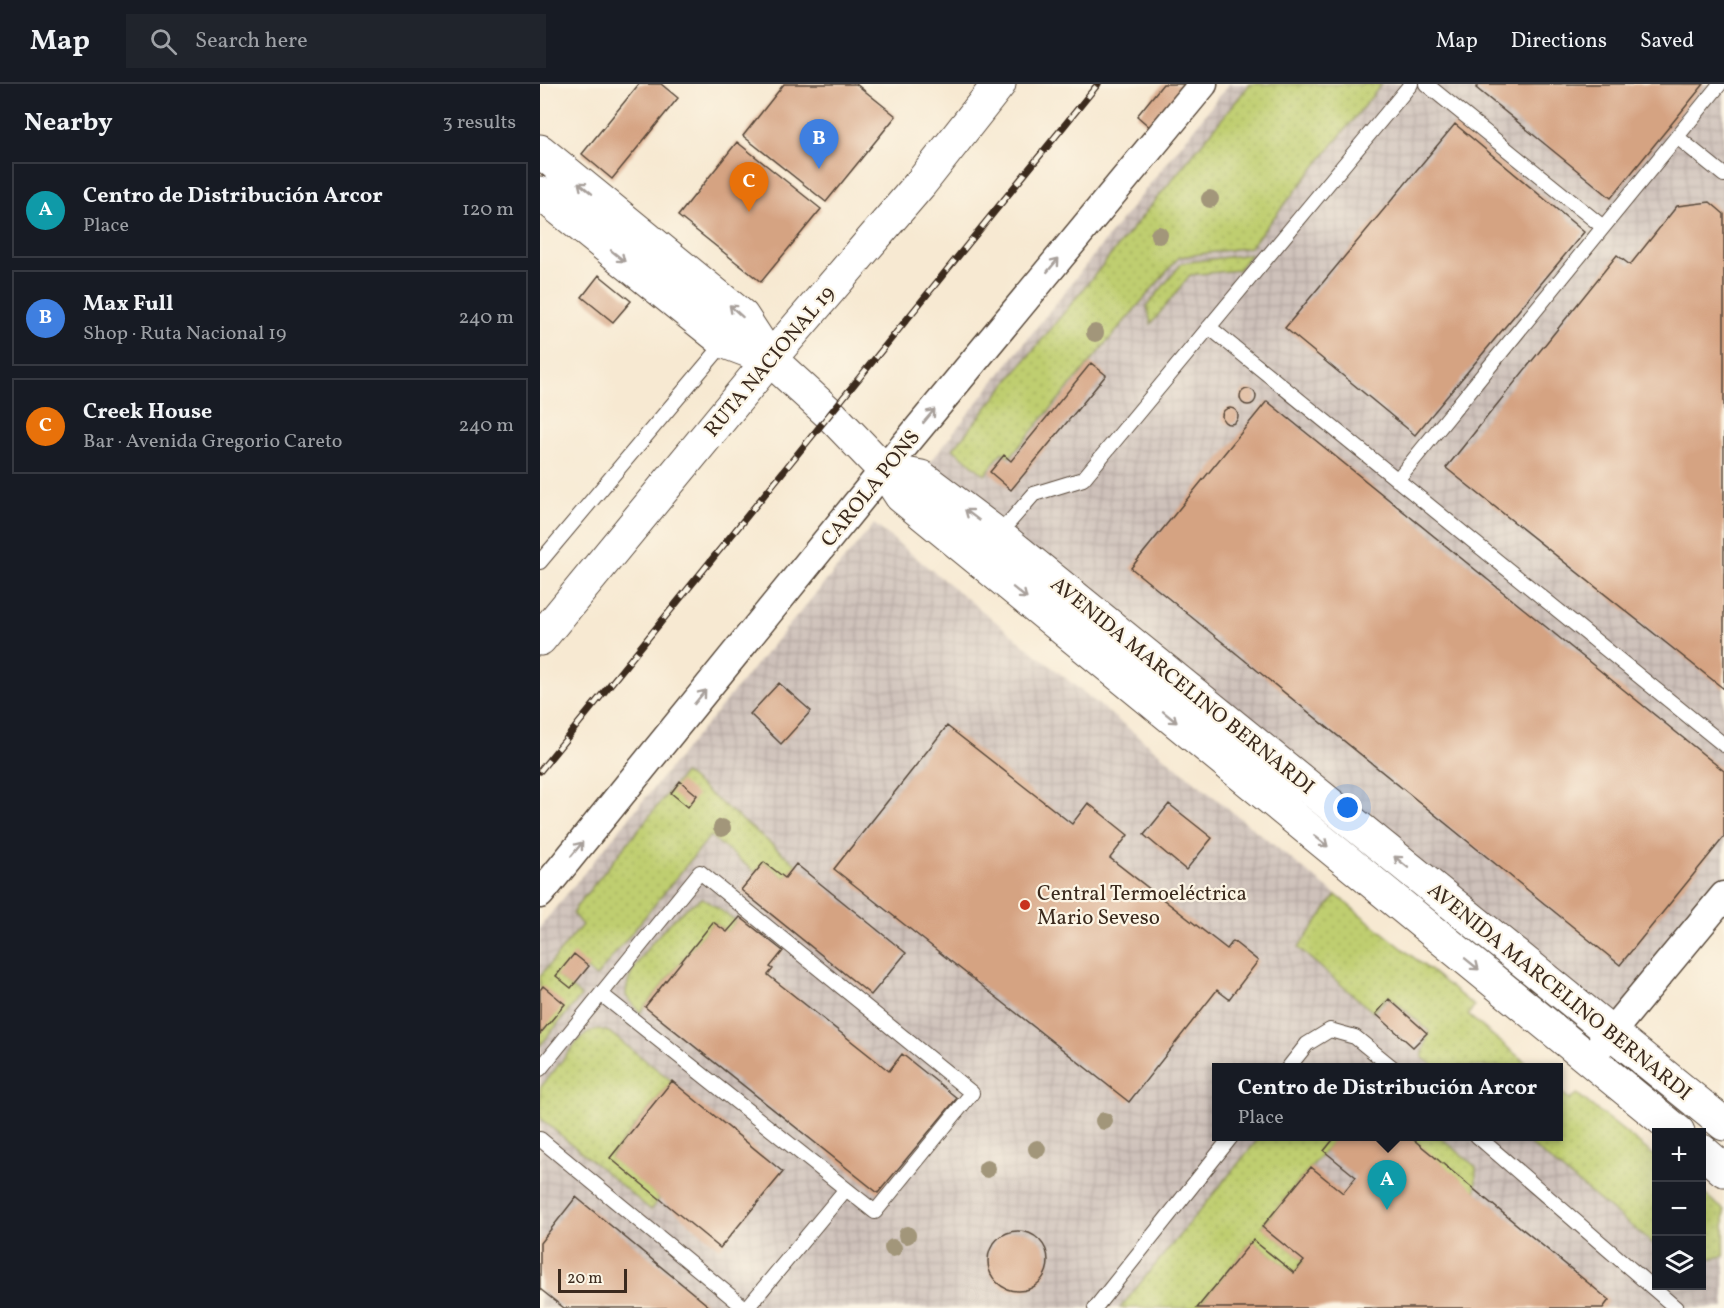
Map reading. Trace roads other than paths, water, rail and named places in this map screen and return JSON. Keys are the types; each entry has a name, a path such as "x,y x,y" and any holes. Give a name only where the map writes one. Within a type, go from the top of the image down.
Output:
{"main road":[{"name":"RUTA NACIONAL 19","path":"540,639 770,359 921,183 999,84"},
{"path":"540,151 742,316 770,359 830,414 884,470"},
{"path":"540,193 725,342 770,359"},
{"name":"AVENIDA MARCELINO BERNARDI","path":"884,470 921,477 989,547 1588,1060 1673,1128"},
{"name":"AVENIDA MARCELINO BERNARDI","path":"989,547 1610,1032 1724,1124"},
{"path":"1706,1155 1724,1170"}],"street":[{"name":"CAROLA PONS","path":"540,894 884,470 1203,84"},
{"path":"1588,1060 1724,896"}],"lane":[{"path":"989,547 1034,494 1083,479 1411,84"},
{"path":"1426,84 1603,227"},
{"path":"1397,480 1720,84"},
{"path":"1677,137 1724,175"},
{"path":"1209,327 1472,538 1724,745"},
{"path":"540,562 725,342"},
{"path":"540,1069 700,872 972,1093 875,1212 601,994"},
{"path":"1292,1063 1307,1044 1330,1030 1355,1037 1387,1063"},
{"path":"540,1139 746,1308 846,1189"},
{"path":"1095,1308 1230,1141"},
{"path":"1482,1141 1676,1308"}],"railway":[{"path":"540,771 1098,84"}],"place":[{"name":"Max Full","path":"819,169"},
{"name":"Creek House","path":"749,212"},
{"name":"Central Termoeléctrica Mario Seveso","path":"1025,905"},
{"name":"Centro de Distribución Arcor","path":"1387,1210"}]}
